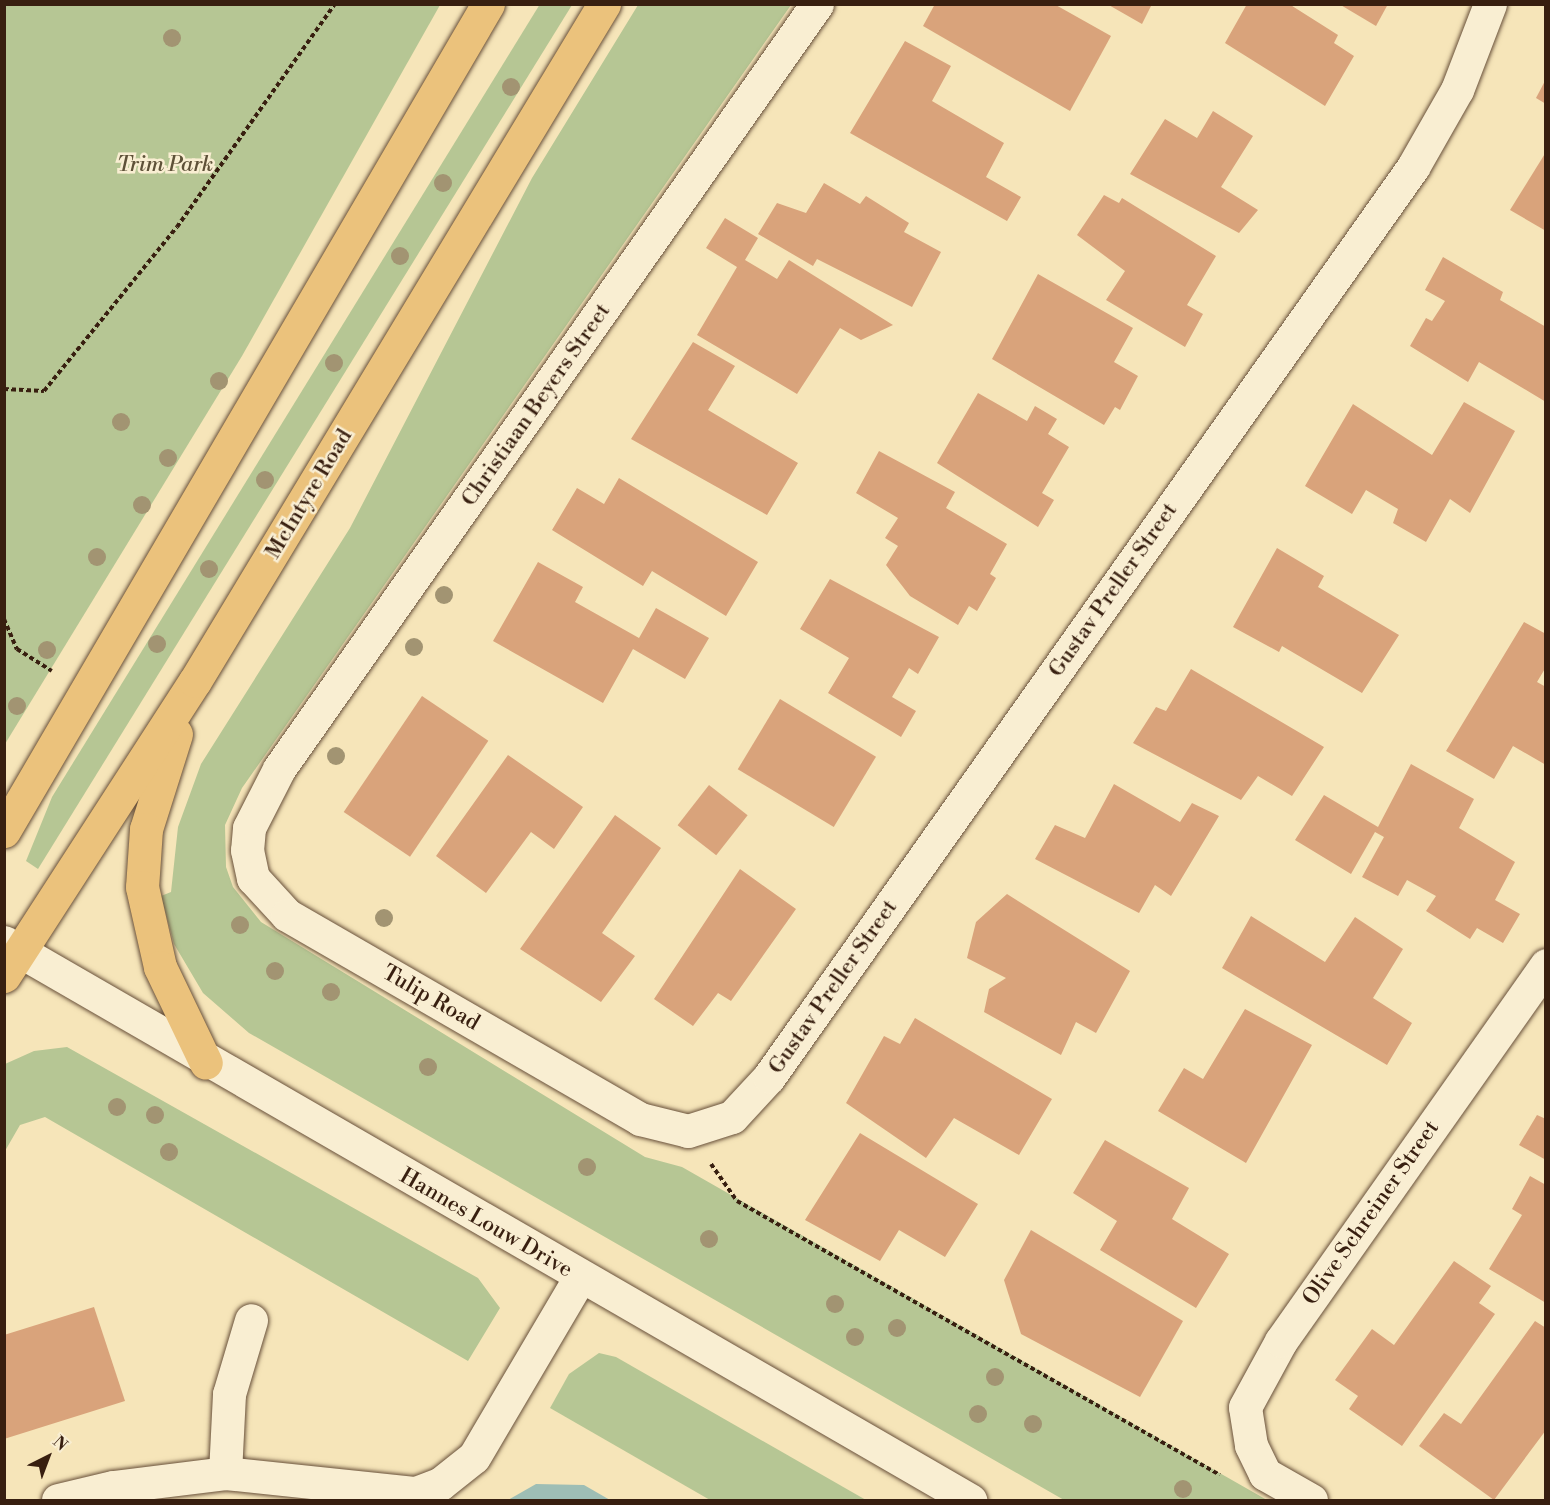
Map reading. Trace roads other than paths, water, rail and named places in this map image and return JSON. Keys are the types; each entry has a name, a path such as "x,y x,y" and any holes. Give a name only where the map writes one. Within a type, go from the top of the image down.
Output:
{"main road":[{"path":"4,831 488,4"},
{"name":"McIntyre Road","path":"10,957 195,681 603,4"},
{"path":"195,681 151,808 141,868 143,905 160,967 206,1063"}],"street":[{"name":"Christiaan Beyers Street","path":"257,807 817,4"},
{"name":"Gustav Preller Street","path":"688,1131 732,1117 769,1077 1413,167 1457,90 1490,4"},
{"name":"Tulip Road","path":"257,807 249,828 249,864 260,890 277,908 640,1119 688,1131"},
{"name":"Hannes Louw Drive","path":"10,957 206,1063 970,1500"},
{"name":"Olive Schreiner Street","path":"1311,1500 1265,1474 1245,1424 1245,1407 1260,1376 1545,965"},
{"path":"58,1500 113,1487 225,1473 416,1493 440,1484 474,1457 580,1277"},
{"path":"225,1473 229,1394 251,1320"}],"water":[{"path":"536,1484 584,1485 610,1500 508,1500"}],"park label":[{"name":"Trim Park","path":"165,165"}]}
